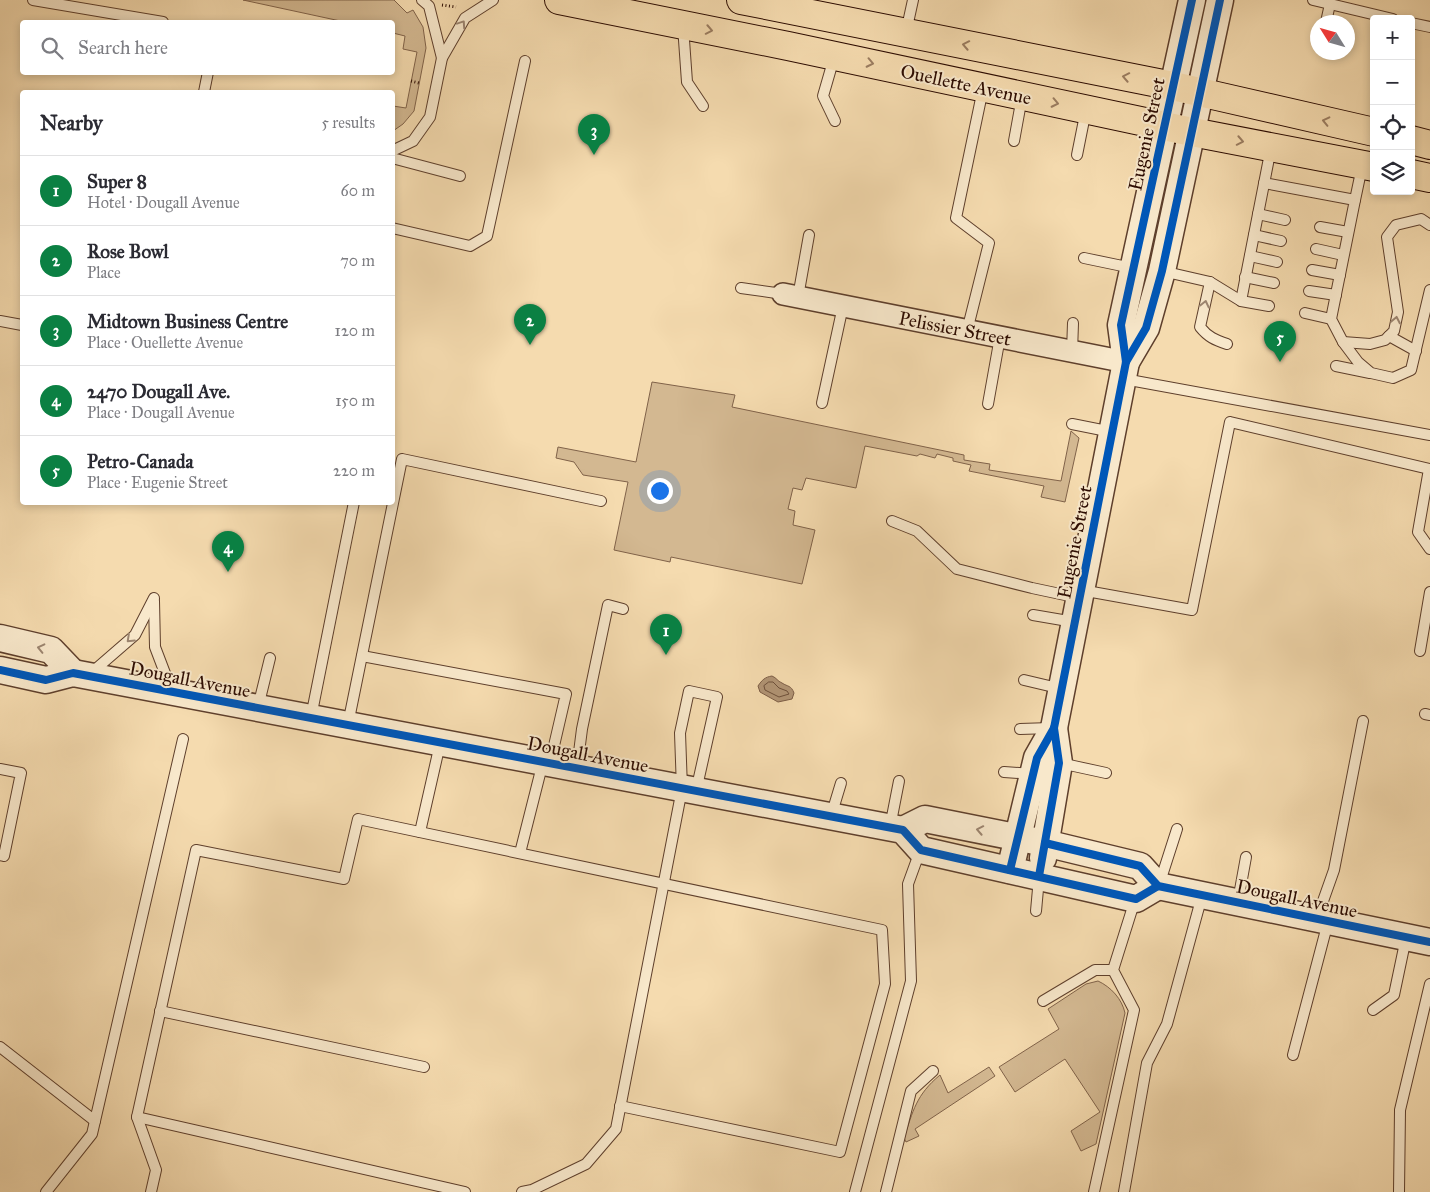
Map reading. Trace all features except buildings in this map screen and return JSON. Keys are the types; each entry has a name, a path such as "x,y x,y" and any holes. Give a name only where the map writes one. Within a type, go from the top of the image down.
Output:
{"main road":[{"name":"Ouellette Avenue","path":"559,0 1192,132 1368,166"},
{"name":"Ouellette Avenue","path":"741,0 1173,86 1370,131"},
{"path":"1415,141 1430,145"},
{"path":"1415,175 1430,178"}],"street":[{"name":"Eugenie Street","path":"1125,370 1120,325 1192,0"},
{"name":"Eugenie Street","path":"1010,870 1037,758 1054,728 1125,370 1146,328 1162,271 1220,0"},
{"name":"Pelissier Street","path":"790,296 1072,352 1125,370"},
{"path":"0,638 51,650 81,675"},
{"name":"Dougall Avenue","path":"0,670 46,680 81,675 896,829"},
{"name":"Eugenie Street","path":"1039,876 1059,763 1054,728"},
{"path":"925,819 1046,843 1140,866 1158,886 1136,898 921,850 896,829 925,819"},
{"name":"Dougall Avenue","path":"1158,886 1418,940"}],"lane":[{"path":"33,0 151,20"},
{"path":"422,0 428,6 442,58"},
{"path":"395,150 413,141 430,117 442,58 465,18 493,0"},
{"path":"906,33 913,0"},
{"path":"1313,0 1376,15"},
{"path":"1328,15 1330,4"},
{"path":"1415,24 1430,27"},
{"path":"682,25 687,82 704,106"},
{"path":"834,56 823,96 835,121"},
{"path":"395,229 470,246 487,236 525,61"},
{"path":"204,90 207,75"},
{"path":"967,331 989,243 956,218 983,87"},
{"path":"1014,141 1022,96"},
{"path":"1076,155 1086,110"},
{"path":"1242,301 1245,277 1272,147"},
{"path":"395,159 460,176"},
{"path":"1368,166 1355,200 1330,319 1343,342 1358,362 1371,373"},
{"path":"1264,183 1355,200"},
{"path":"1258,214 1285,220"},
{"path":"1343,342 1370,344 1385,340 1394,331 1398,312 1388,237 1396,224 1420,220 1430,225"},
{"path":"1320,227 1348,232"},
{"path":"741,288 790,296 809,235"},
{"path":"1254,235 1281,241"},
{"path":"1316,249 1343,255"},
{"path":"1250,256 1277,262"},
{"path":"1084,258 1133,269"},
{"path":"1312,270 1340,275"},
{"path":"1162,271 1210,282 1242,301 1269,306"},
{"path":"1245,277 1274,283"},
{"path":"1210,282 1200,326 1207,336 1227,344"},
{"path":"1336,366 1393,378 1411,370 1430,290"},
{"path":"1309,291 1336,295"},
{"path":"822,403 843,306"},
{"path":"1304,313 1330,319"},
{"path":"0,321 20,325"},
{"path":"1072,352 1073,323"},
{"path":"1389,336 1416,351"},
{"path":"988,404 1000,337"},
{"path":"1125,370 1430,435"},
{"path":"892,521 917,531 956,569 1032,588 1079,603 1192,610 1230,422 1429,469 1418,532 1430,549"},
{"path":"1072,424 1113,432"},
{"path":"395,493 402,459 601,501"},
{"path":"310,718 353,505"},
{"path":"348,725 393,505"},
{"path":"1420,651 1430,592"},
{"path":"81,675 135,635 154,598 154,647 172,692"},
{"path":"1032,615 1079,603"},
{"path":"577,769 582,729 608,605 624,609"},
{"path":"362,656 566,694 520,853"},
{"path":"258,708 270,658"},
{"path":"1024,680 1062,689"},
{"path":"522,1192 532,1190 586,1164 616,1129 664,884 689,790 717,697 689,691 680,733 689,790"},
{"path":"1293,1055 1334,870 1363,722"},
{"path":"1020,729 1054,728"},
{"path":"46,1192 92,1134 183,739"},
{"path":"420,832 440,743"},
{"path":"1059,763 1106,773"},
{"path":"0,769 21,773 4,856 0,855"},
{"path":"1004,772 1034,774"},
{"path":"896,829 899,781"},
{"path":"831,817 841,783"},
{"path":"151,1192 156,1170 137,1118 196,850 344,879 358,819 882,930 885,984 840,1152 620,1106"},
{"path":"1158,886 1177,830"},
{"path":"855,1192 911,981 908,884 921,850"},
{"path":"1237,902 1246,858"},
{"path":"1036,912 1039,876"},
{"path":"1124,1192 1147,1063 1167,1024 1202,895"},
{"path":"1094,1192 1134,1010 1113,970 1136,898"},
{"path":"1373,1010 1394,995 1418,940"},
{"path":"1042,1001 1095,970 1113,970"},
{"path":"1399,1192 1400,1110 1430,984"},
{"path":"160,1011 424,1067"},
{"path":"0,1047 95,1121"},
{"path":"886,1192 911,1091 933,1071"},
{"path":"137,1118 465,1192"}],"path":[{"path":"440,5 464,9"},
{"path":"411,81 419,83"}],"shaded area":[{"path":"243,0 394,0 407,13 413,10 423,27 426,48 414,111 403,124 395,130 395,106 406,108 417,52 403,49 405,36 395,34 395,20 336,20"},
{"path":"652,382 735,395 732,407 964,455 964,460 990,464 989,470 1061,481 1071,431 1079,438 1065,502 1041,497 1044,486 969,471 971,465 953,461 953,458 937,454 935,458 920,454 917,456 865,446 856,488 806,478 802,490 793,488 788,509 795,511 793,525 815,530 802,584 671,557 670,562 614,550 628,482 583,475 574,462 556,458 558,447 636,462"},
{"path":"1098,981 1115,994 1125,1013 1096,1144 1081,1151 1071,1131 1100,1112 1065,1059 1015,1092 999,1067 1059,1029 1048,1009 1086,984"},
{"path":"989,1067 995,1076 915,1129 919,1136 906,1142 904,1138 916,1104 932,1082 940,1075 948,1093"}],"water":[{"path":"772,676 792,689 794,693 792,699 778,702 760,692 758,686 762,680"}],"cycle path":[{"path":"1010,870 1037,758 1054,728 1126,362 1121,325 1192,0"},
{"path":"1126,362 1146,328 1162,271 1220,0"},
{"path":"0,670 46,680 73,673 903,830 921,850 1136,899 1158,886"},
{"path":"1039,876 1059,763 1054,728"},
{"path":"1045,843 1140,866 1158,886 1430,942"}],"place":[{"name":"Midtown Business Centre","path":"594,155"},
{"name":"Rose Bowl","path":"530,345"},
{"name":"Petro-Canada","path":"1280,362"},
{"name":"2470 Dougall Ave.","path":"228,572"},
{"name":"Super 8","path":"666,655"}]}
